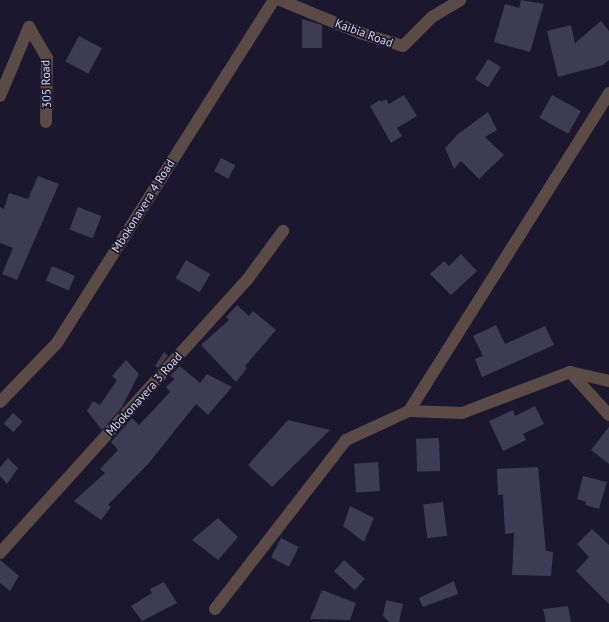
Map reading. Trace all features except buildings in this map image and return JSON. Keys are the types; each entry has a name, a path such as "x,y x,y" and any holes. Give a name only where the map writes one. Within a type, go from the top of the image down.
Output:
{"street":[{"name":"Mbokonavera 4 Road","path":"0,402 57,343 274,0"},
{"name":"Kaibia Road","path":"280,0 360,33 403,46 432,17 460,0"},
{"name":"305 Road","path":"0,96 29,27 47,58 46,122"},
{"path":"409,411 609,92"},
{"name":"Mbokonavera 3 Road","path":"0,553 248,280 283,232"},
{"path":"570,372 609,415"},
{"path":"215,609 346,440 409,411 462,413 570,372 609,381"}]}
